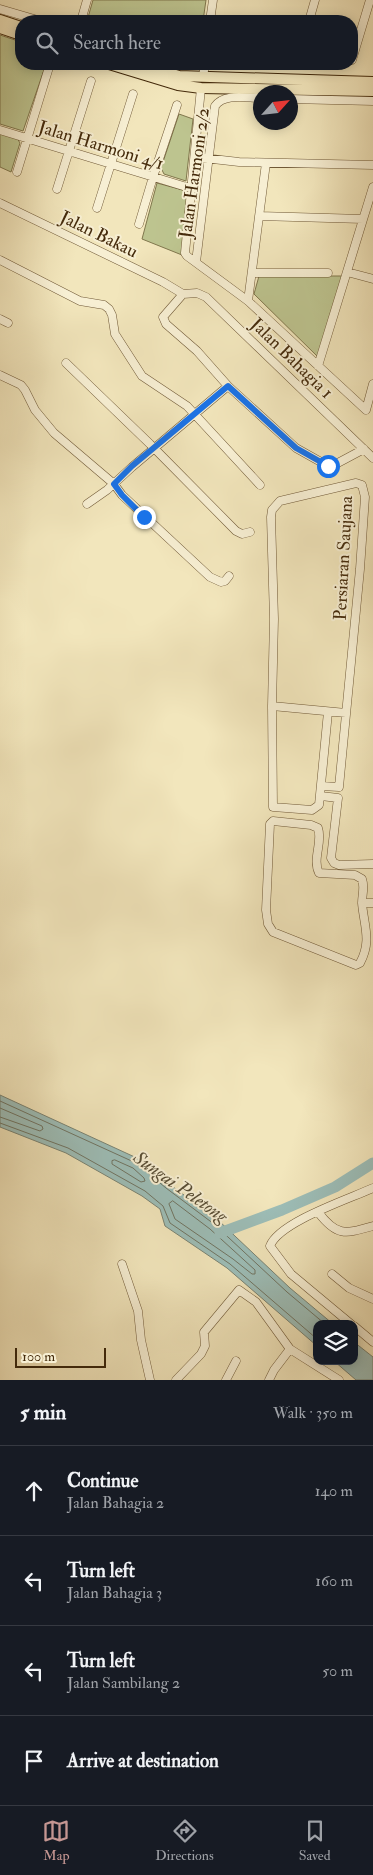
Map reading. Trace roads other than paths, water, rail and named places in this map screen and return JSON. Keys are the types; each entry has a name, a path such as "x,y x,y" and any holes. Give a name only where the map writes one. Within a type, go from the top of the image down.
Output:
{"main road":[{"path":"0,20 15,25"},
{"path":"0,28 15,33"},
{"path":"129,70 178,85 201,88 373,91"},
{"path":"159,70 179,76 373,82"}],"street":[{"path":"83,15 87,0"},
{"path":"211,15 213,0"},
{"path":"311,15 315,0"},
{"path":"358,40 370,1 360,0"},
{"path":"0,9 20,15"},
{"path":"17,172 48,70"},
{"path":"203,77 204,70"},
{"path":"58,189 91,81"},
{"path":"201,88 193,189 185,253 248,301 366,410 373,384"},
{"path":"98,208 110,164 134,94"},
{"name":"Jalan Harmoni 2/2","path":"196,262 210,160 214,110 218,102 226,98 253,98"},
{"path":"298,99 373,101"},
{"path":"139,224 177,105"},
{"name":"Jalan Harmoni 4/1","path":"0,130 193,189"},
{"path":"195,158 266,163 373,165"},
{"path":"248,301 266,163"},
{"path":"318,366 373,187"},
{"name":"Jalan Bakau","path":"0,203 184,294"},
{"path":"259,216 363,219"},
{"path":"0,260 80,301 104,305 109,309 115,334 142,376 179,401 194,414 260,486"},
{"path":"347,272 373,278"},
{"path":"252,273 328,273"},
{"name":"Jalan Bahagia 1","path":"184,294 197,292 206,297 373,458"},
{"path":"184,294 163,317 166,324 197,351 228,386 278,434 296,448 325,465 334,465 364,449"},
{"path":"66,364 154,448 236,531 242,534 250,532"},
{"path":"0,374 21,384 35,410 54,433 109,481 144,517 210,577 221,582 225,581 229,576"},
{"path":"87,504 109,481 154,448 228,386"},
{"name":"Persiaran Saujana","path":"320,796 319,805 312,810 273,807 272,706 274,619 271,517 272,510 280,501 356,483 362,485 365,497 339,787 321,786"},
{"path":"272,706 346,713"},
{"path":"328,712 320,796 338,798 332,858 334,863 339,864 373,864"},
{"path":"273,821 311,825 318,828 320,834 316,867 319,873 360,877 364,884 362,903 367,936 362,958 360,963 356,965 273,932 268,924 266,910 270,824 273,821"},
{"path":"362,903 373,903"},
{"path":"346,1320 291,1274 270,1246 276,1236 291,1226 373,1188"},
{"path":"318,1212 332,1228 341,1232 351,1232 373,1226"},
{"path":"122,1264 138,1311 141,1340 150,1380"},
{"path":"332,1274 349,1288 373,1299"},
{"path":"176,1380 201,1354 206,1342 204,1332 239,1290 256,1302 290,1349 339,1380"},
{"path":"358,1329 373,1342"},
{"path":"269,1380 290,1349"},
{"path":"226,1380 236,1362"}],"water":[{"path":"0,1095 139,1159 218,1220 290,1288 328,1320 313,1320 313,1343 227,1268 165,1226 160,1209 142,1196 66,1153 0,1127"},
{"path":"358,1345 373,1357 373,1380 356,1380 339,1365 358,1365"}],"waterway":[{"name":"Sungai Peletong","path":"220,1233 282,1210 335,1187 373,1163"}]}
